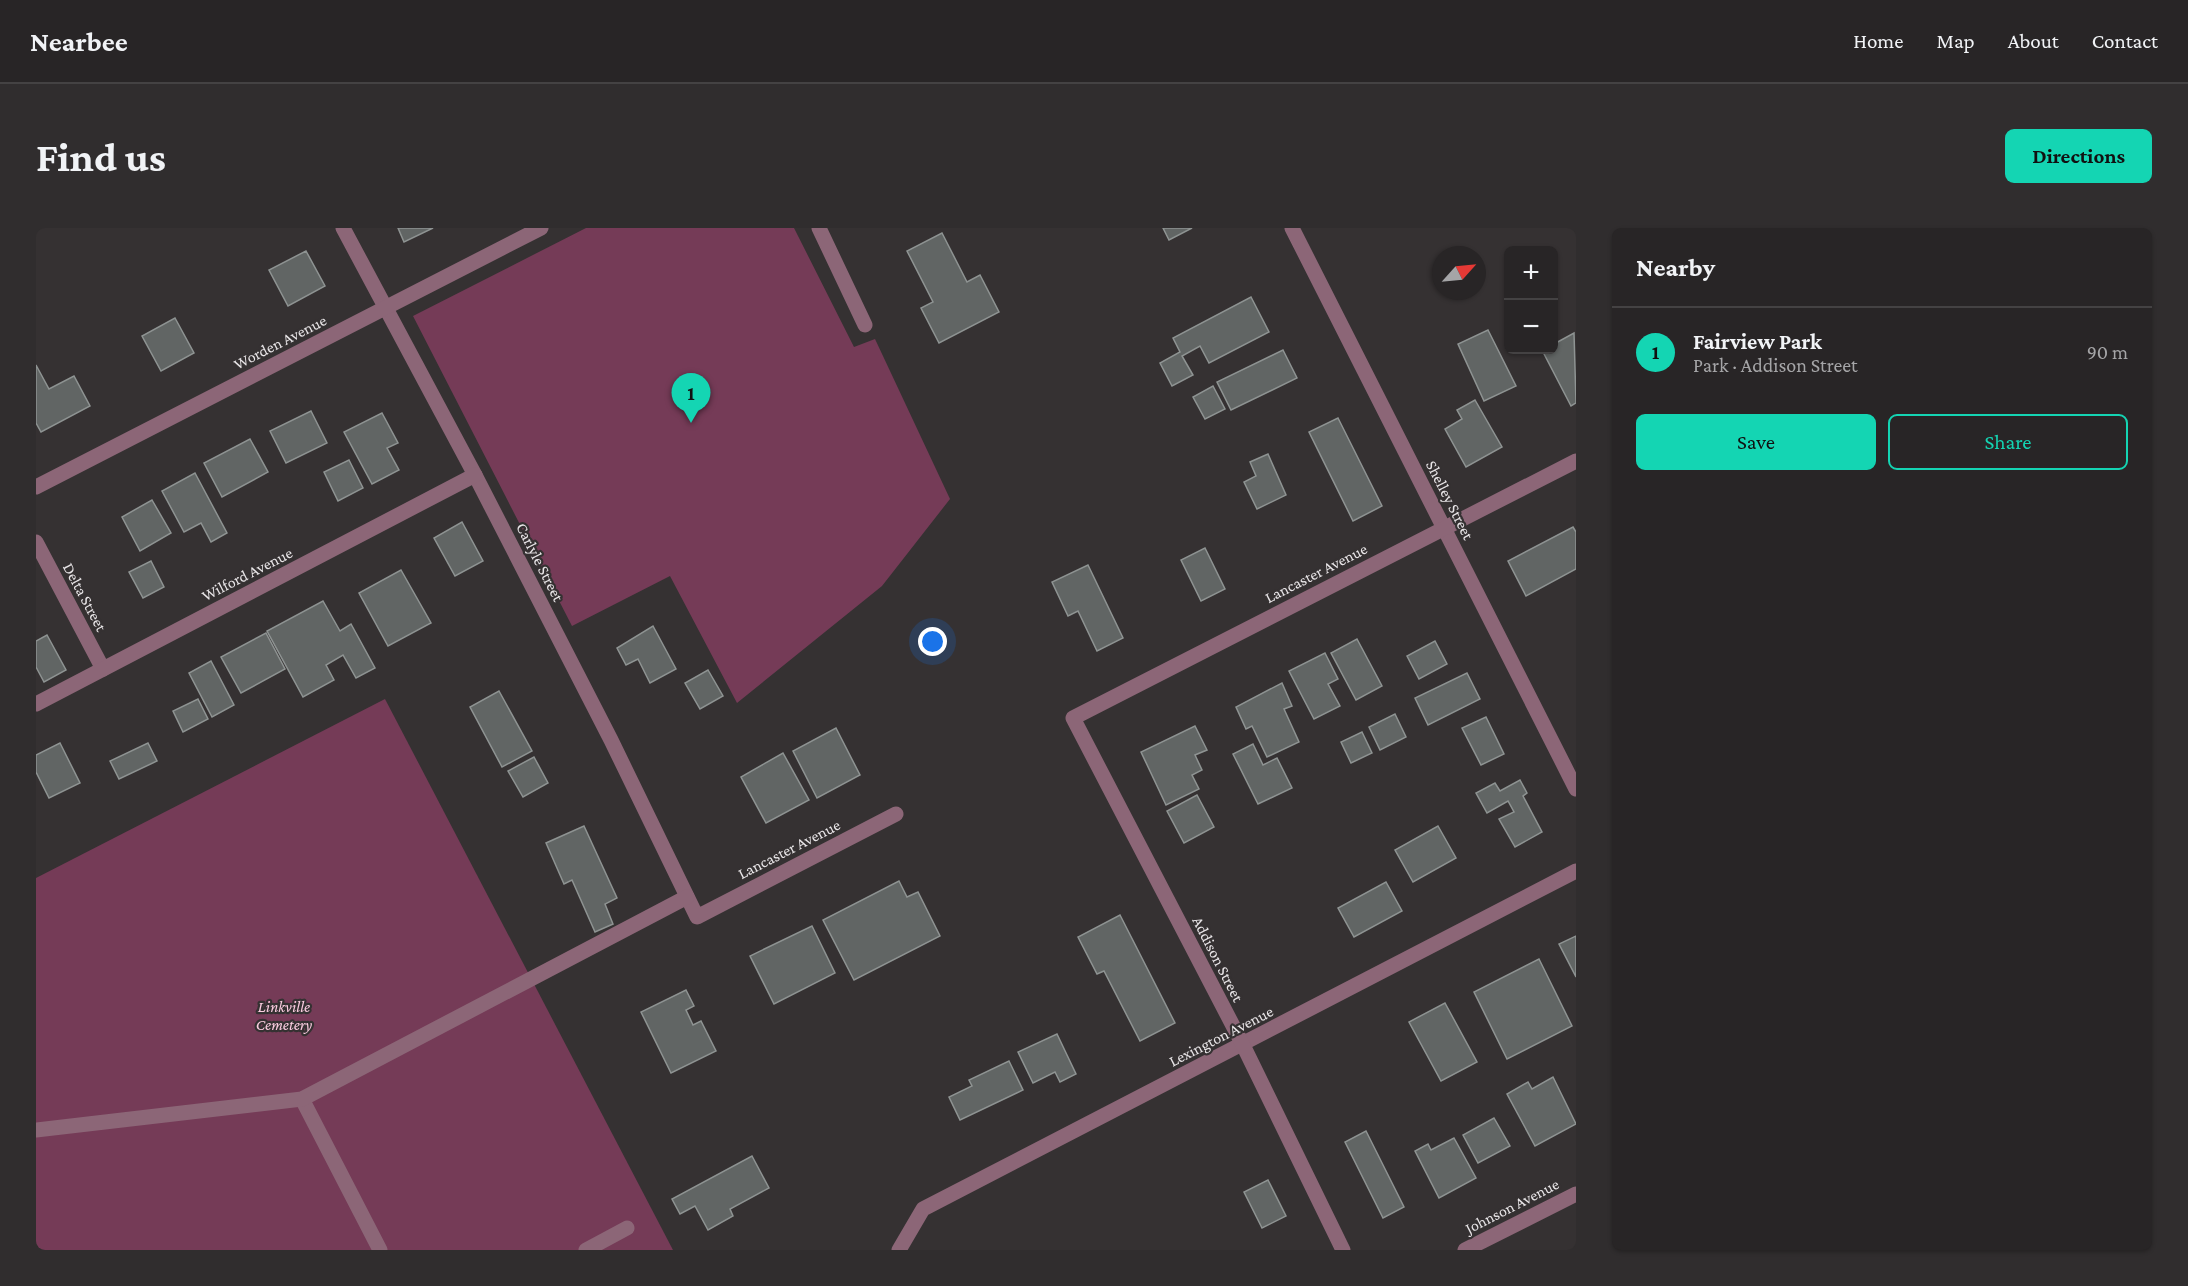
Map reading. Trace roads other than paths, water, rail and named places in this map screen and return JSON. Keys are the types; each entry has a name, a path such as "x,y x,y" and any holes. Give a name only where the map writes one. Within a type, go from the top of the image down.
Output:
{"street":[{"name":"Carlyle Street","path":"343,228 475,475 611,740 697,916"},
{"name":"Worden Avenue","path":"36,487 541,228"},
{"path":"819,228 865,326"},
{"name":"Shelley Street","path":"1292,228 1576,789"},
{"name":"Lancaster Avenue","path":"1073,718 1576,461"},
{"name":"Wilford Avenue","path":"36,704 475,475"},
{"name":"Delta Street","path":"36,542 103,669"},
{"name":"Addison Street","path":"1073,718 1243,1045 1343,1250"},
{"name":"Lancaster Avenue","path":"697,916 896,814"},
{"name":"Lexington Avenue","path":"899,1250 923,1209 1576,871"},
{"path":"36,1130 302,1099 687,897"},
{"path":"302,1099 380,1250"},
{"name":"Johnson Avenue","path":"1465,1250 1576,1194"},
{"path":"586,1250 627,1228"}],"place":[{"name":"Fairview Park","path":"691,423"}],"park label":[{"name":"Linkville Cemetery","path":"284,1015"}]}
